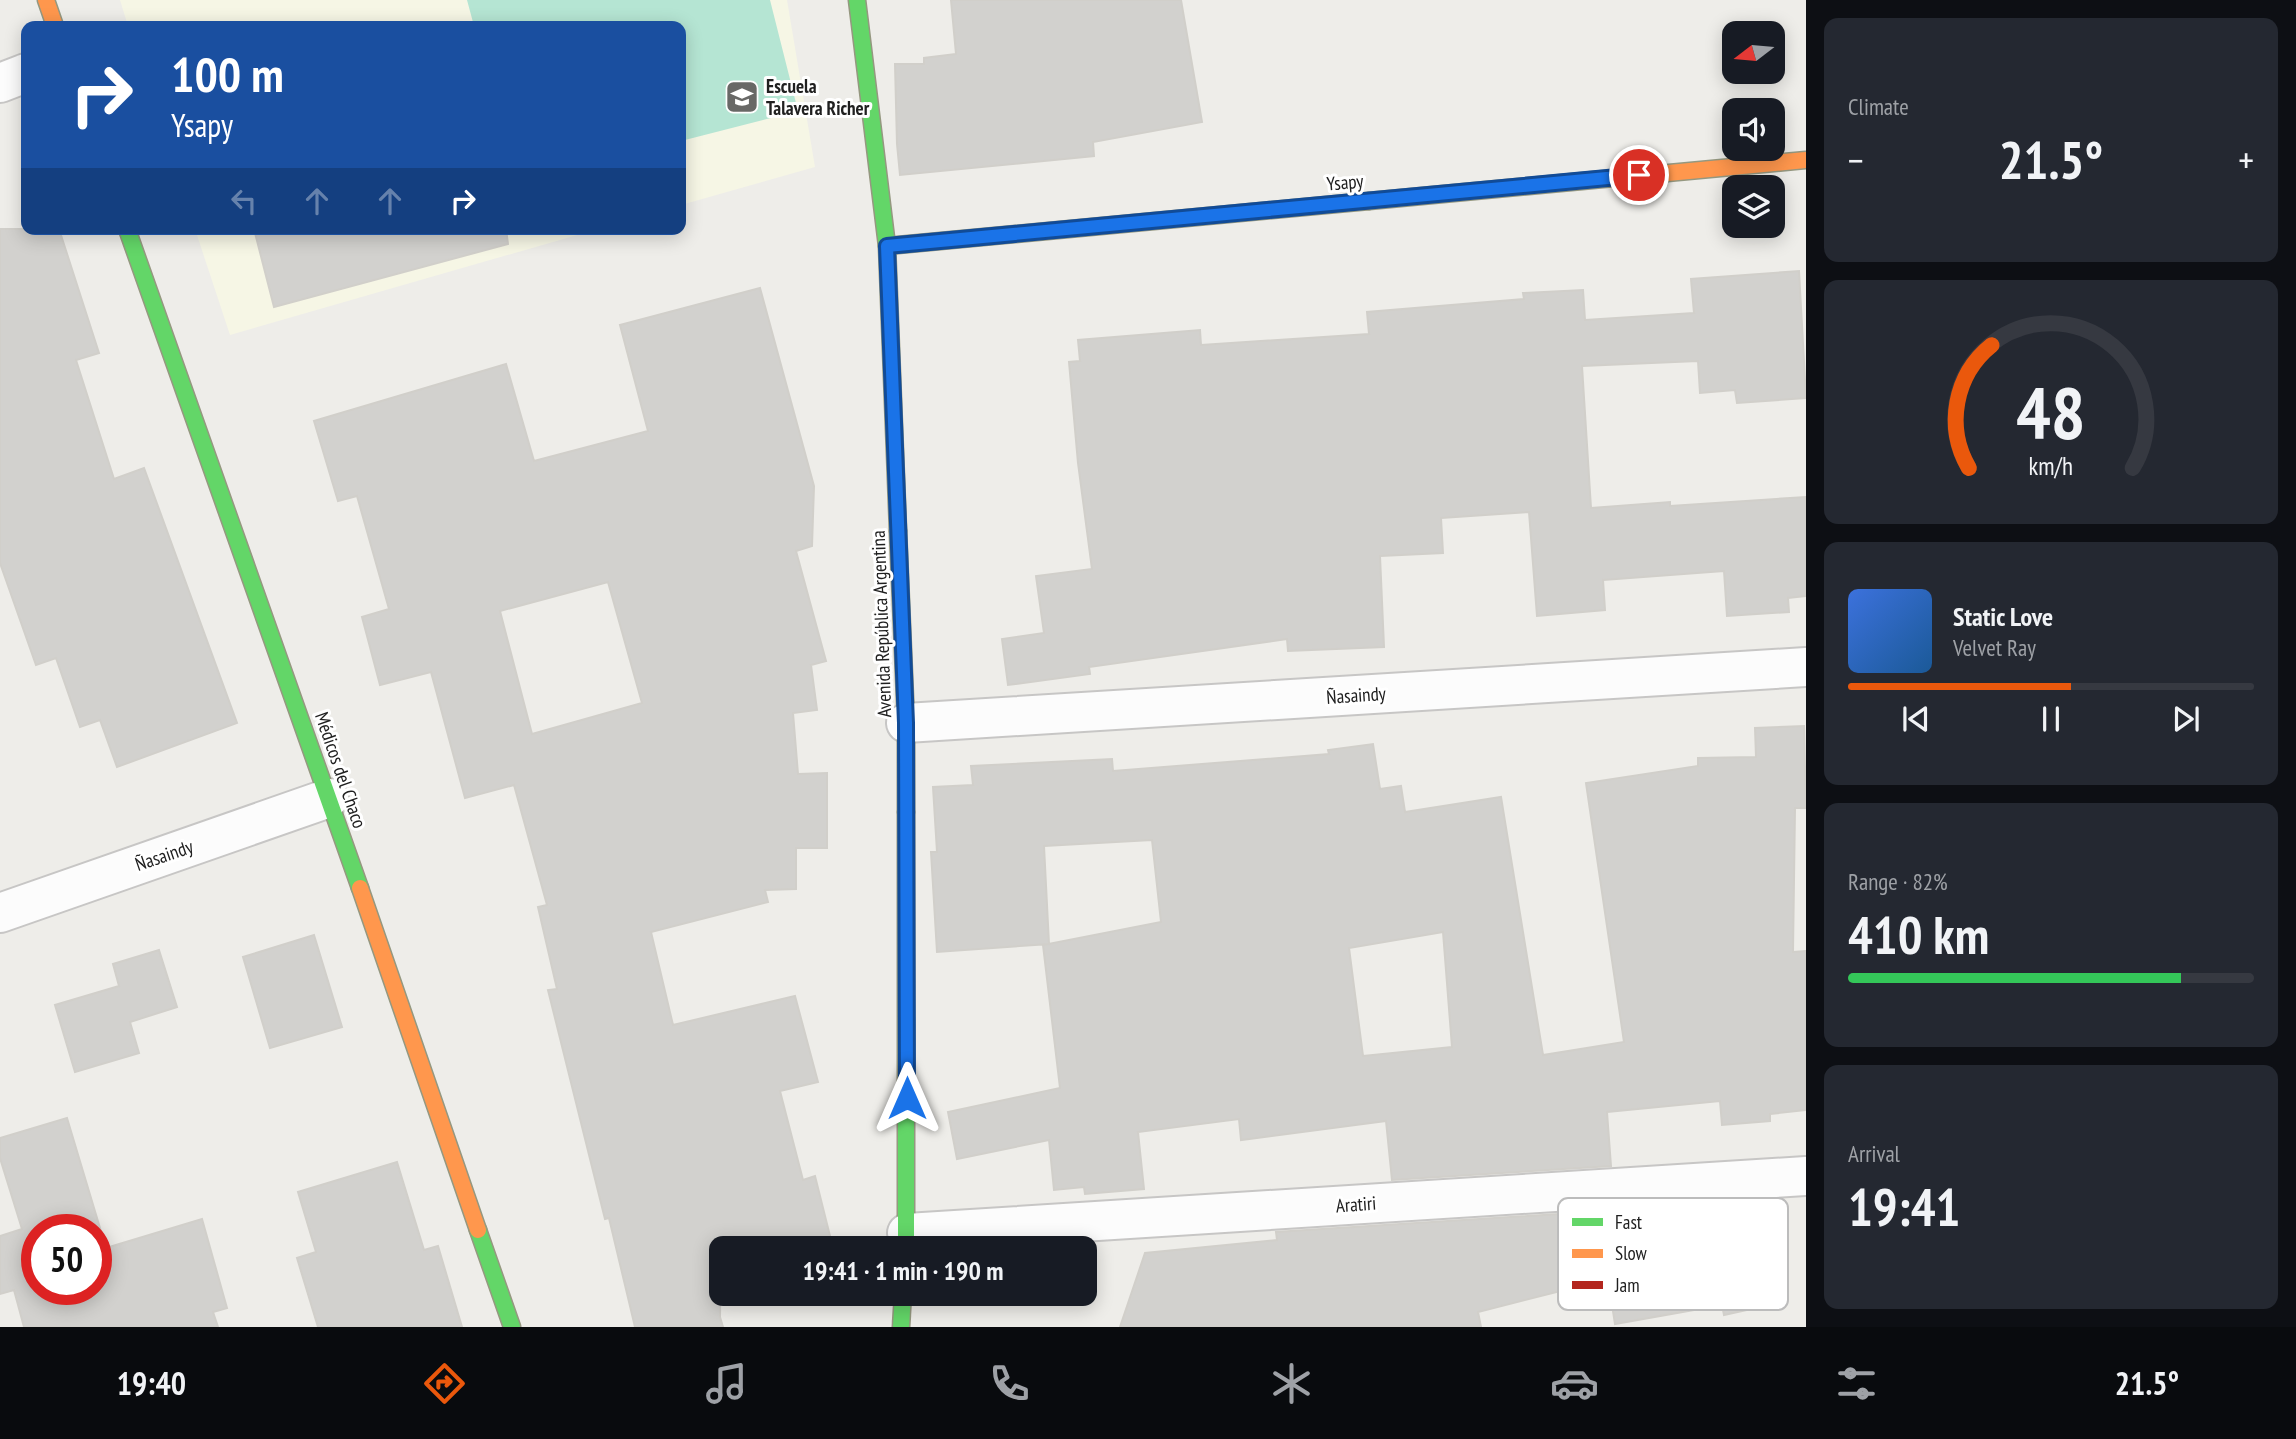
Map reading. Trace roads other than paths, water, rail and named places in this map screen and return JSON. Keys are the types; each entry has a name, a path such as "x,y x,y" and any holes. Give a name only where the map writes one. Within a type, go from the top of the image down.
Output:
{"main road":[{"path":"46,0 53,21"},
{"name":"Avenida República Argentina","path":"857,0 887,246 906,723 906,1236"},
{"name":"Ysapy","path":"887,246 1806,160"},
{"name":"Médicos del Chaco","path":"129,235 513,1327"},
{"path":"901,1327 902,1306"}],"street":[{"path":"0,83 21,75"},
{"name":"Ñasaindy","path":"906,723 1806,667"},
{"name":"Ñasaindy","path":"0,913 329,798"},
{"name":"Aratiri","path":"962,1236 1806,1176"}],"place":[{"name":"Escuela Talavera Richer","path":"742,97"}]}
